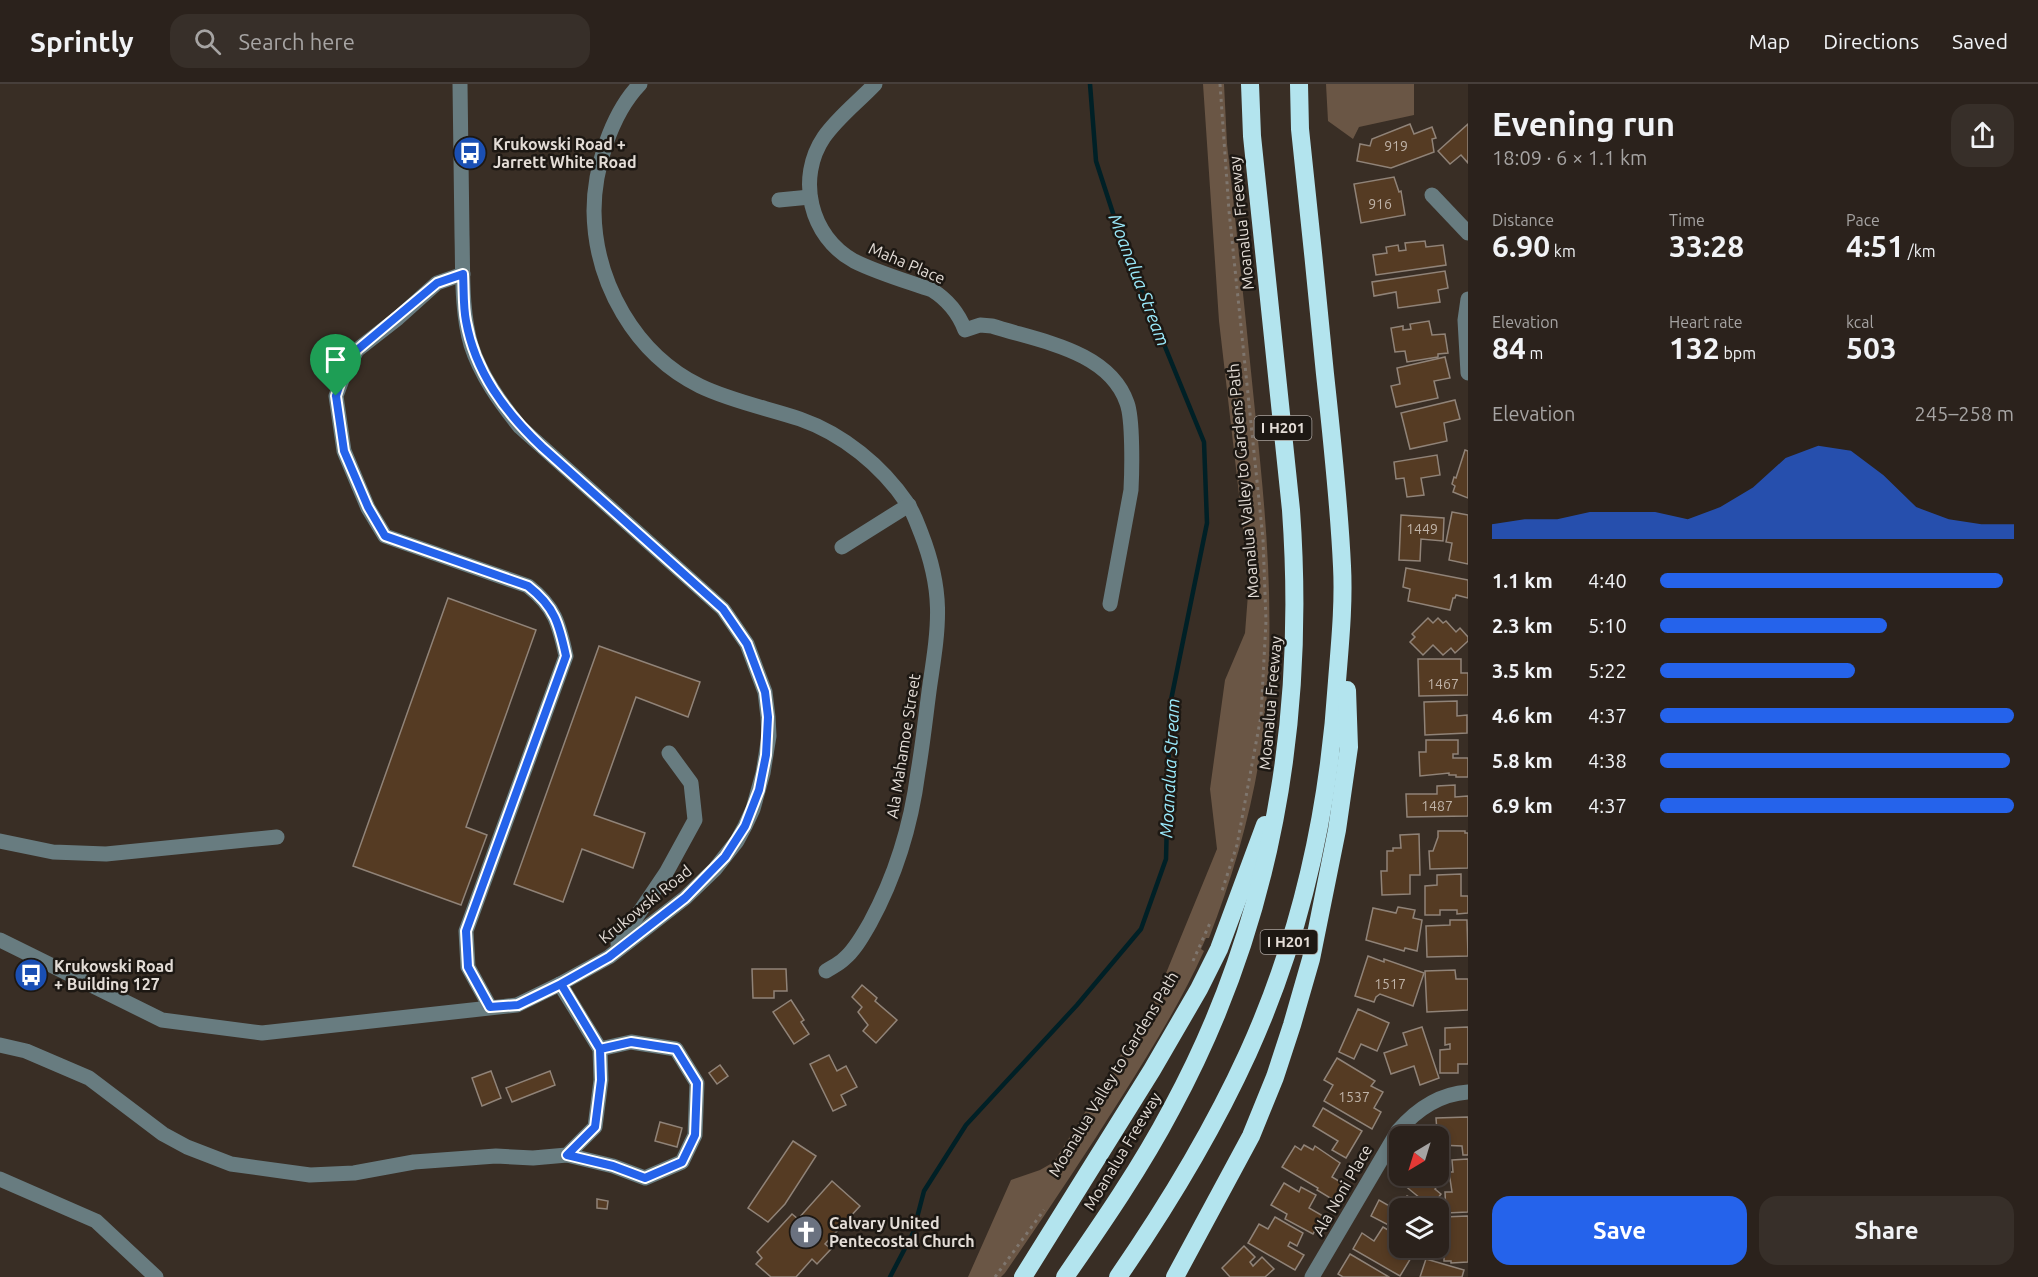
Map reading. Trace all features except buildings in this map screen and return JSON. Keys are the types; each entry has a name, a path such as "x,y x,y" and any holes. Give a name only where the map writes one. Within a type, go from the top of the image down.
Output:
{"highway":[{"name":"Moanalua Freeway","path":"1065,1277 1140,1166 1174,1106 1209,1033 1229,983 1254,907 1274,829 1284,773 1294,669 1295,563 1252,136 1250,84"},
{"name":"I H201","path":"1118,1277 1172,1195 1225,1101 1261,1023 1302,901 1320,824 1329,770 1340,647 1342,568 1333,448 1300,129 1299,84"},
{"path":"1175,1277 1251,1136 1275,1077 1311,959 1337,830 1349,747 1342,568"},
{"path":"1023,1277 1152,1070 1199,989 1219,949 1284,773"},
{"path":"1015,1277 1051,1233"}],"street":[{"name":"Krukowski Road","path":"0,940 162,1020 262,1034 518,1005 609,957 693,891 715,869 736,841 753,809 763,773 769,736 765,692 747,644 723,609 520,427 502,405 479,365 471,345 466,320 463,274 460,84"},
{"name":"Ala Mahamoe Street","path":"640,84 624,105 608,140 601,158 594,195 598,253 609,289 618,307 642,340 669,366 686,378 704,387 801,419 830,433 871,461 909,505 933,568 939,620 913,808 899,860 880,905 861,939 846,958 826,971"},
{"name":"Maha Place","path":"876,84 830,129 817,149 810,172 810,197 813,210 824,233 842,252 864,266 932,290 956,311 965,330 980,325 992,326 1078,353 1103,368 1126,399 1129,412 1131,481 1110,603"},
{"path":"1432,195 1468,233"},
{"path":"779,200 810,197"},
{"path":"463,274 437,283 357,350 342,377 336,396 344,451 368,507 385,536 528,586 546,600 560,628 566,656 466,931 468,967 490,1007"},
{"path":"1468,299 1466,320 1468,373"},
{"path":"842,547 909,505"},
{"path":"609,957 666,873 695,820 691,783 669,753"},
{"path":"0,841 53,852 106,854 277,837"},
{"path":"561,984 600,1049 601,1080 595,1127 567,1155"},
{"path":"0,1045 26,1052 89,1078 163,1134 187,1147 231,1164 310,1174 354,1173 414,1162 496,1156 532,1158 567,1155 613,1166 645,1178 682,1162 695,1135 697,1083 676,1049 631,1042 600,1049"},
{"name":"Ala Noni Place","path":"1312,1277 1398,1131 1410,1117 1427,1105 1448,1096 1468,1092"},
{"path":"0,1179 96,1221 156,1277"}],"path":[{"name":"Moanalua Valley to Gardens Path","path":"1218,900 1237,845 1261,716 1266,621 1263,540 1228,200 1220,84"},
{"name":"Moanalua Valley to Gardens Path","path":"1189,971 1210,921"},
{"name":"Moanalua Valley to Gardens Path","path":"995,1277 1049,1202"}],"shaded area":[{"path":"1203,84 1224,84 1227,144 1267,540 1268,669 1256,779 1233,871 1209,938 1206,938 1201,949 1204,951 1165,1026 1093,1142 1005,1273 1001,1277 968,1277 1011,1180 1040,1170 1054,1162 1155,1000 1217,849 1210,789 1225,680 1245,633 1249,581 1219,321"},
{"path":"1326,84 1414,84 1414,115 1359,127 1353,139 1328,121"}],"waterway":[{"name":"Moanalua Stream","path":"890,1277 913,1233 924,1191 966,1125 1077,1005 1141,929 1166,859 1170,705 1207,523 1204,442 1123,244 1096,161 1090,84"}],"place":[{"name":"Krukowski Road + Jarrett White Road","path":"470,153"},
{"name":"Krukowski Road + Building 127","path":"31,975"},
{"name":"Calvary United Pentecostal Church","path":"806,1232"}],"route":[{"path":"336,396 342,377 357,350 437,283 463,274 466,320 471,345 479,365 502,405 520,427 723,609 747,644 756,666 765,692 769,736 759,790 753,809 736,841 715,869 685,898 609,957 561,984 580,1019 600,1049 631,1042 676,1049 697,1083 695,1135 682,1162 645,1178 613,1166 567,1155 595,1127 601,1080 600,1049 561,984 518,1005 490,1007 468,967 466,931 566,656 560,628 546,600 528,586 385,536 368,507 344,451 336,396"}]}
